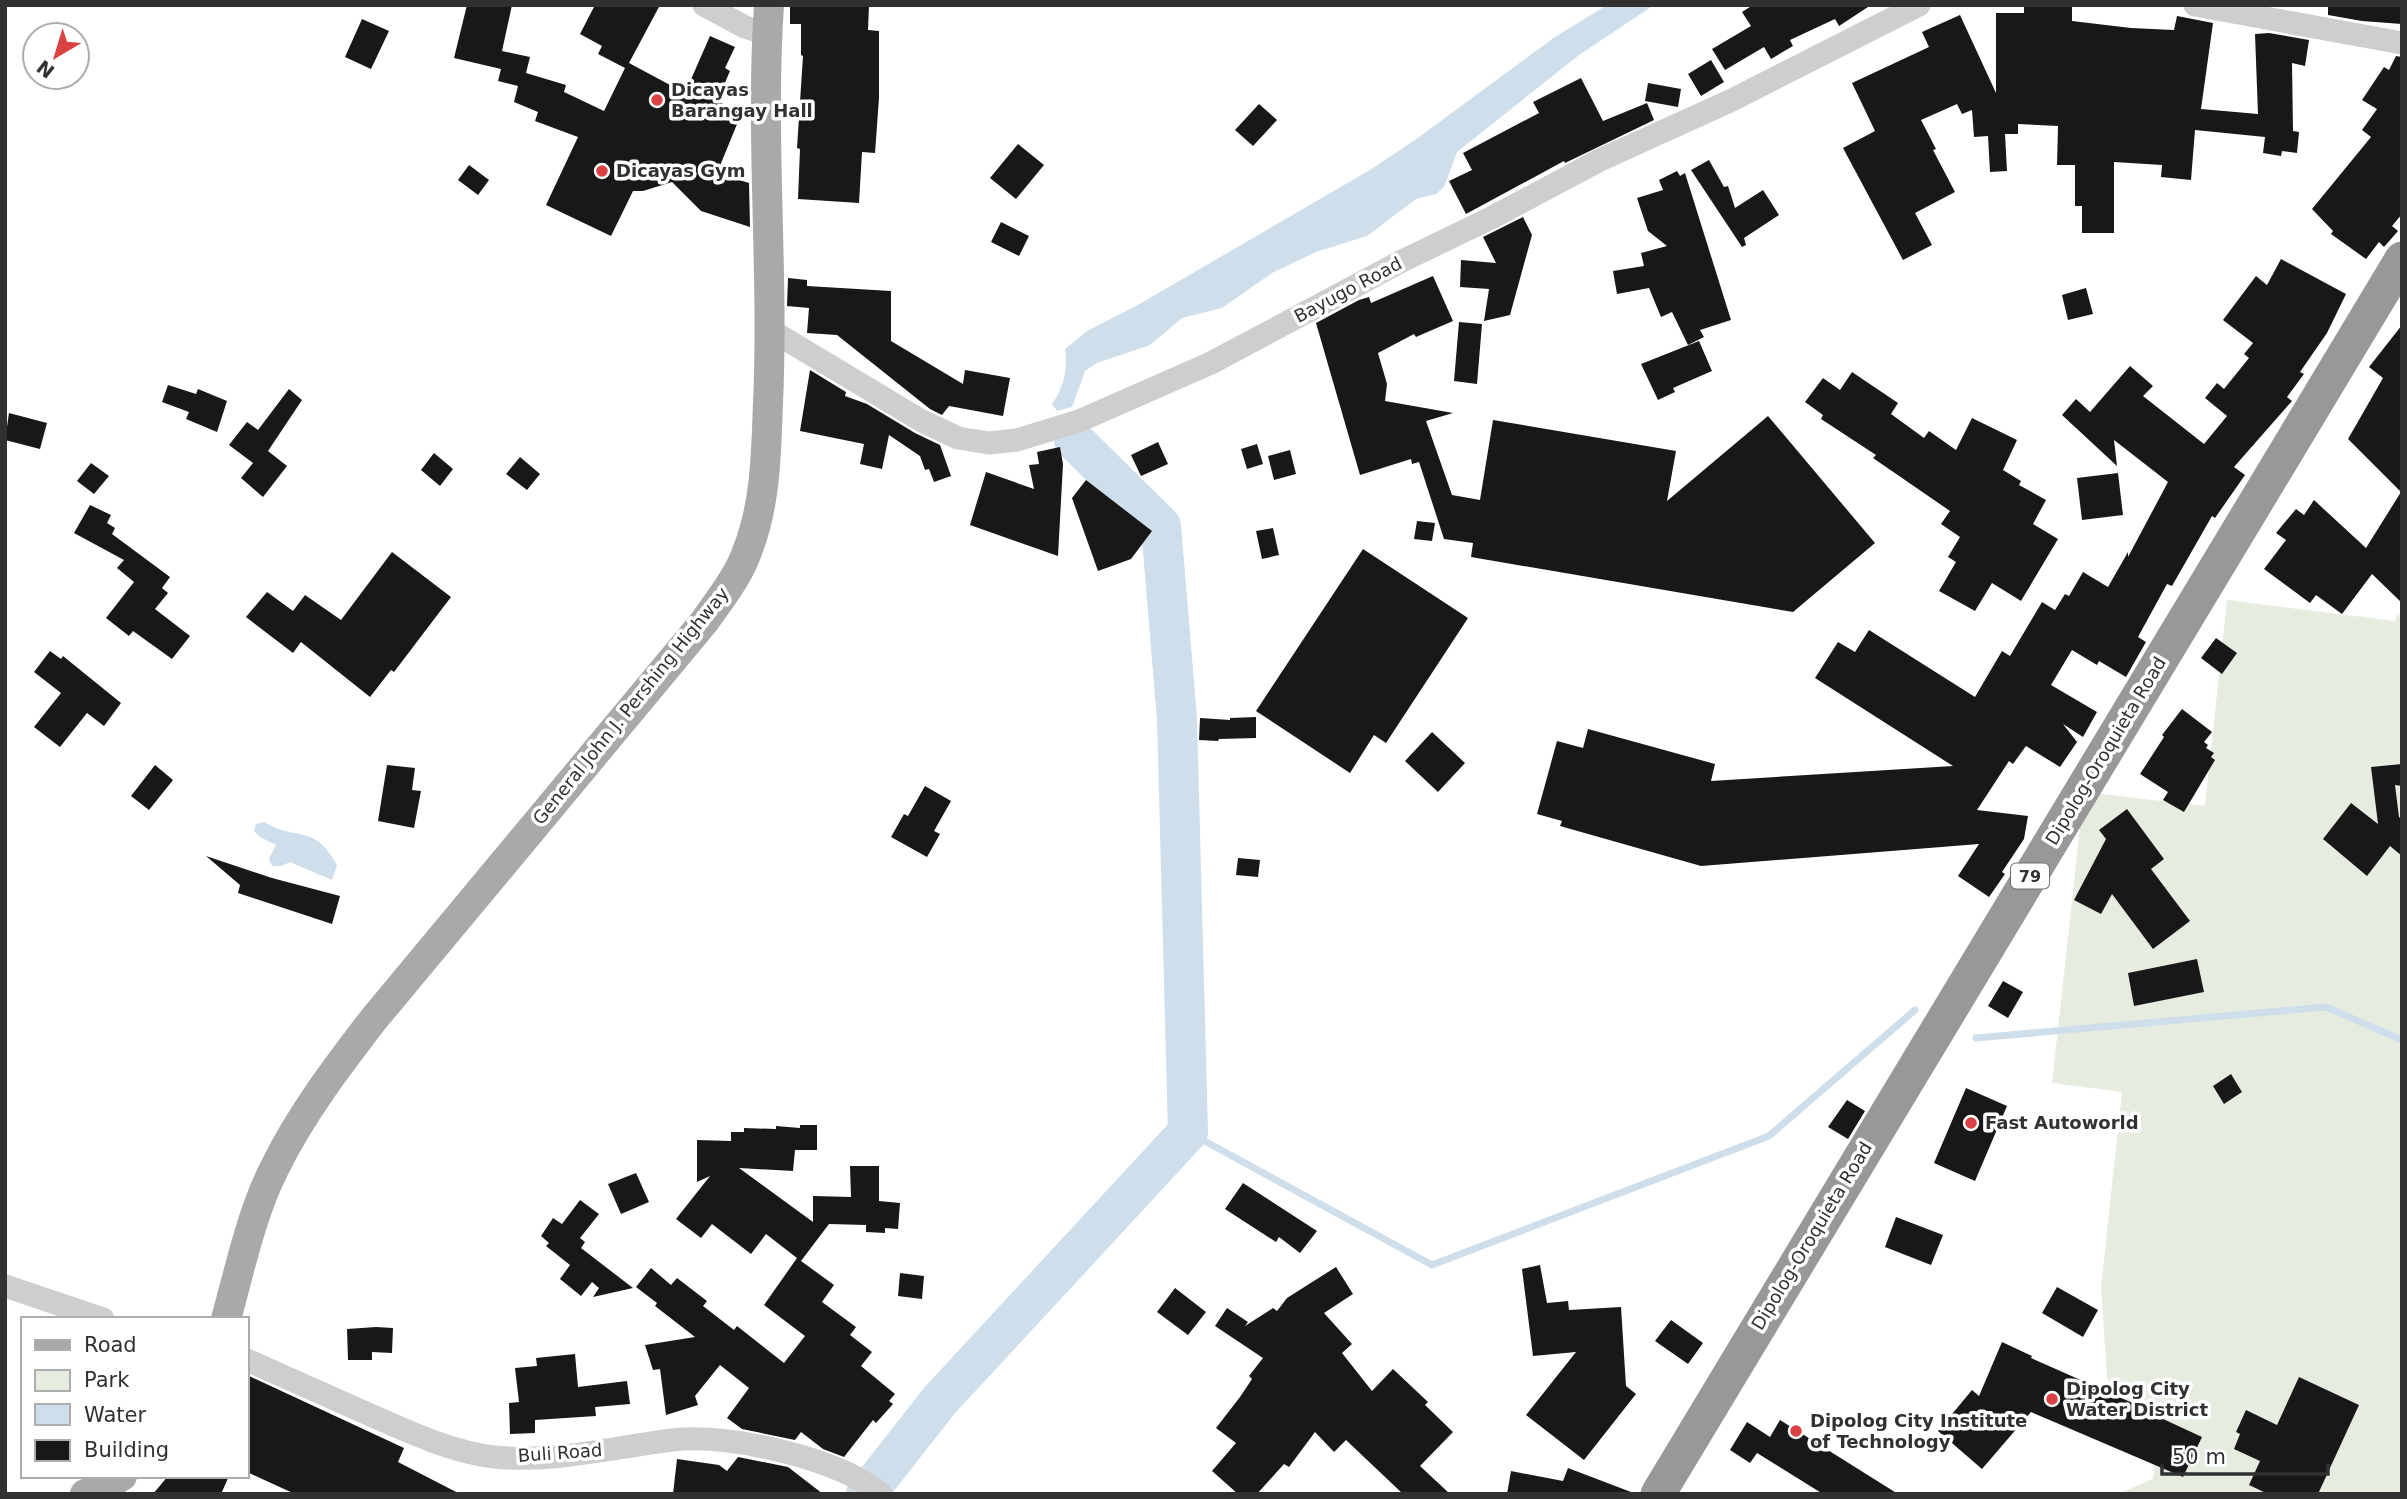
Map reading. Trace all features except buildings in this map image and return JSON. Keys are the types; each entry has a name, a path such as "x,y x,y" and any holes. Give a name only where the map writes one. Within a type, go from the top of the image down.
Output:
{"highway":[{"name":"Dipolog-Oroquieta Road","path":"1658,1494 2402,258"}],"main road":[{"name":"General John J. Pershing Highway","path":"227,1317 257,1213 274,1168 326,1082 373,1020 704,622 730,585 748,552 759,514 765,474 772,331 768,20"},
{"path":"85,1494 104,1488 119,1478"}],"street":[{"path":"704,5 745,27 768,20"},
{"name":"Bayugo Road","path":"772,331 922,421 958,438 989,443 1017,440 1079,421 1211,363 1600,160 1730,102 1809,59 1919,5"},
{"path":"2195,5 2402,43"},
{"path":"5,1286 97,1317"},
{"name":"Buli Road","path":"248,1360 401,1428 461,1451 494,1457 533,1457 604,1451 676,1439 711,1440 806,1457 851,1475 881,1494"}],"green space":[{"path":"2227,600 2395,621 2397,614 2402,618 2402,1494 2118,1494 2153,1479 2157,1441 2107,1378 2101,1287 2122,1092 2052,1083 2084,792 2205,806"}],"water":[{"path":"1607,5 1654,5 1579,55 1457,152 1444,187 1436,194 1416,199 1367,236 1316,252 1272,273 1222,308 1182,318 1150,345 1097,363 1085,371 1072,407 1057,411 1052,404 1064,378 1065,349 1087,331 1136,306 1370,170 1555,37"},
{"path":"264,822 321,843 337,865 332,880 290,862 282,866 272,866 269,859 276,845 254,831 256,824"}],"waterway":[{"path":"866,1494 940,1400 1188,1132 1177,719 1161,526 1074,440"},
{"path":"1976,1038 2326,1007 2402,1040"},
{"path":"1188,1132 1432,1265 1769,1136 1915,1010"}],"place":[{"name":"Dicayas Barangay Hall","path":"657,100"},
{"name":"Dicayas Gym","path":"602,171"},
{"name":"Fast Autoworld","path":"1971,1123"},
{"name":"Dipolog City Water District","path":"2052,1399"},
{"name":"Dipolog City Institute of Technology","path":"1796,1431"}]}
